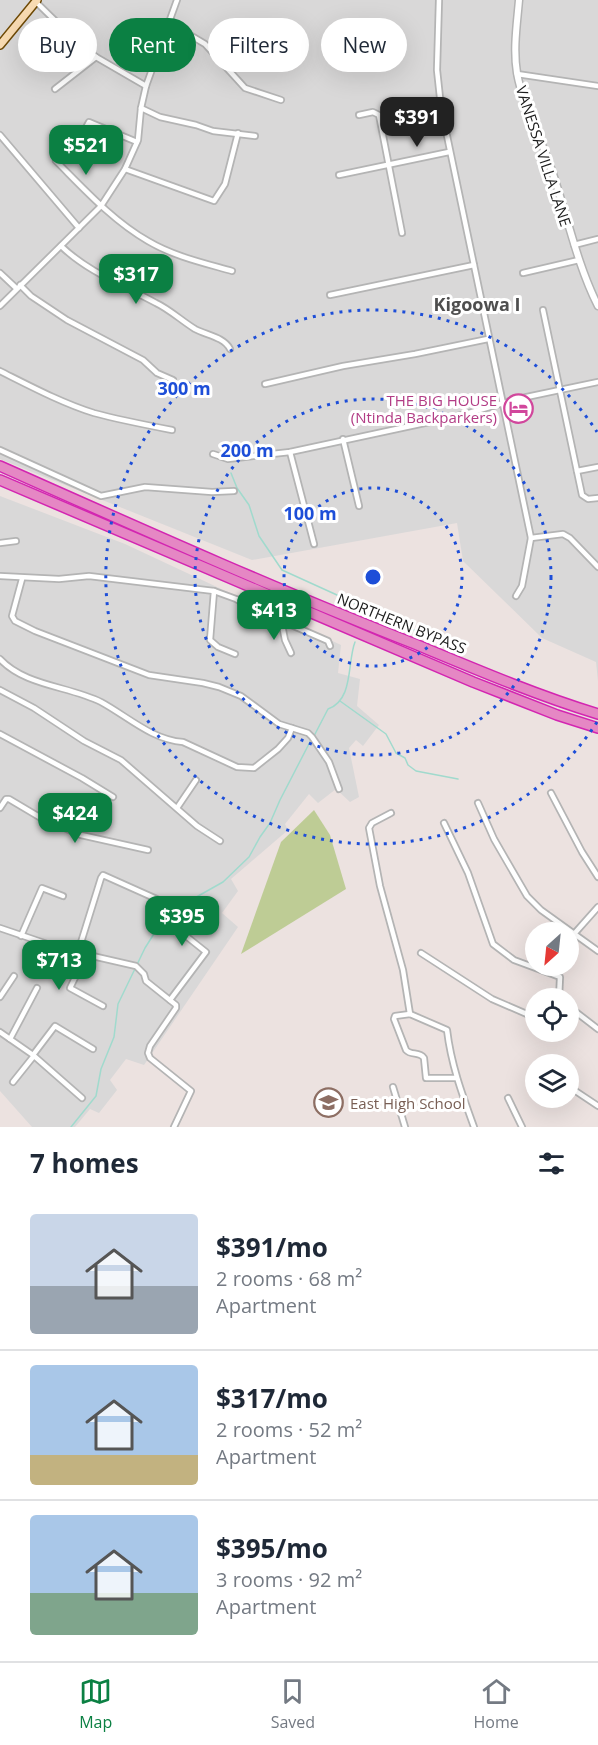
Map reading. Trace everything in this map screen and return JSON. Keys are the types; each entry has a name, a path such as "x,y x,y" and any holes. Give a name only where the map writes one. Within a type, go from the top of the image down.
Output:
{"highway":[{"name":"NORTHERN BYPASS","path":"0,466 379,630 553,700 598,714"},
{"name":"NORTHERN BYPASS","path":"0,480 473,682 557,715 598,728"}],"main road":[{"path":"0,45 37,1"}],"street":[{"path":"170,18 177,0"},
{"path":"439,0 437,70 449,152 531,538 522,586 516,596"},
{"name":"VANESSA VILLA LANE","path":"519,0 515,44 517,74 550,166 579,260 598,306"},
{"path":"37,1 54,18"},
{"path":"196,39 205,44 245,88 281,100"},
{"path":"97,58 146,86"},
{"path":"56,89 77,72"},
{"path":"0,306 101,206 125,169 137,142 141,108 151,72"},
{"path":"517,74 598,86"},
{"path":"141,108 160,117 196,125 213,132 255,136"},
{"path":"359,115 373,111 379,115 402,233"},
{"path":"77,144 89,122 137,142"},
{"path":"98,141 106,130"},
{"path":"125,169 214,201 225,184 238,133"},
{"path":"0,135 79,228"},
{"path":"339,175 449,152"},
{"path":"56,161 101,206 147,241 178,255 232,271"},
{"path":"574,245 598,240"},
{"path":"61,246 91,270 159,304 197,330 227,343 230,349"},
{"path":"523,273 579,260"},
{"path":"330,295 474,265"},
{"path":"0,273 67,320 142,360 157,373 173,380"},
{"path":"543,310 584,497 588,500 598,498"},
{"path":"265,384 349,365 488,339"},
{"path":"0,371 93,412 172,429"},
{"path":"213,454 228,459 290,452 598,382"},
{"path":"343,439 359,506"},
{"path":"0,450 101,496 145,487 212,492 234,491"},
{"path":"290,452 314,544"},
{"path":"578,471 598,467"},
{"path":"531,538 566,535 598,567"},
{"path":"0,543 16,541"},
{"path":"0,576 22,579 89,576 213,591 236,599 272,619 281,620 328,641 330,646"},
{"path":"22,579 12,616 17,623 149,675 219,687 241,696 260,708 267,716 312,736 329,762 339,789"},
{"path":"213,591 210,640 235,654"},
{"path":"281,620 285,640 291,653"},
{"path":"0,659 27,676 91,698 141,727 173,741 183,742 237,767 257,767 279,749 288,738 292,728"},
{"path":"0,690 48,717 84,741 121,760 197,826 220,841"},
{"path":"0,734 113,797"},
{"path":"177,808 196,780"},
{"path":"551,793 598,877"},
{"path":"0,808 6,799 9,799 41,818 81,835 148,850"},
{"path":"478,803 494,839 525,893 557,922"},
{"path":"391,813 372,823 369,828 380,886 403,970 410,1014"},
{"path":"444,823 468,873 493,944 514,960 560,977 560,988"},
{"path":"78,952 103,875 170,905 165,914"},
{"path":"21,936 42,888 63,897"},
{"path":"579,928 598,907"},
{"path":"170,1000 206,952 171,924"},
{"path":"0,928 78,952 136,966 144,974 146,981 176,1005 148,1053 150,1058 191,1091 174,1127"},
{"path":"579,938 598,951"},
{"path":"87,953 70,988 103,1006"},
{"path":"421,953 492,999 525,1013"},
{"path":"0,997 14,976"},
{"path":"10,1039 37,988"},
{"path":"456,1078 426,1078 424,1058 408,1052 394,1019 395,1016 410,1014 447,1030 456,1078 474,1127"},
{"path":"579,1014 598,1029"},
{"path":"13,1082 55,1026 93,1049"},
{"path":"0,1032 33,1056 82,1098"},
{"path":"393,1087 405,1127"},
{"path":"579,1093 598,1106"},
{"path":"508,1098 522,1127"}],"shaded area":[{"path":"0,0 598,0 598,681 596,662 542,638 463,561 457,523 252,560 0,459"},
{"path":"0,496 125,544 341,645 338,673 360,679 357,706 379,725 363,746 356,740 349,748 359,797 350,802 336,789 318,803 309,794 285,824 288,830 231,879 238,891 222,913 238,927 144,1065 126,1059 110,1080 117,1090 99,1113 90,1109 75,1127 32,1127 0,1091"}],"green space":[{"path":"314,810 330,835 346,889 241,954 281,842"}],"waterway":[{"path":"231,473 237,488 249,505 259,536 282,570 425,635"},
{"path":"314,736 328,709 342,698 346,689 355,642"},
{"path":"340,701 386,734 396,753 405,758 408,765 416,771 458,779"},
{"path":"71,1127 96,1096 101,1069 114,1037 118,1004 145,948 157,929 184,904 223,882 249,857 270,823 311,740"}],"place":[{"name":"THE BIG HOUSE (Ntinda Backparkers)","path":"518,409"},
{"name":"East High School","path":"329,1103"}],"district":[{"name":"Kigoowa I","path":"477,304"}]}
